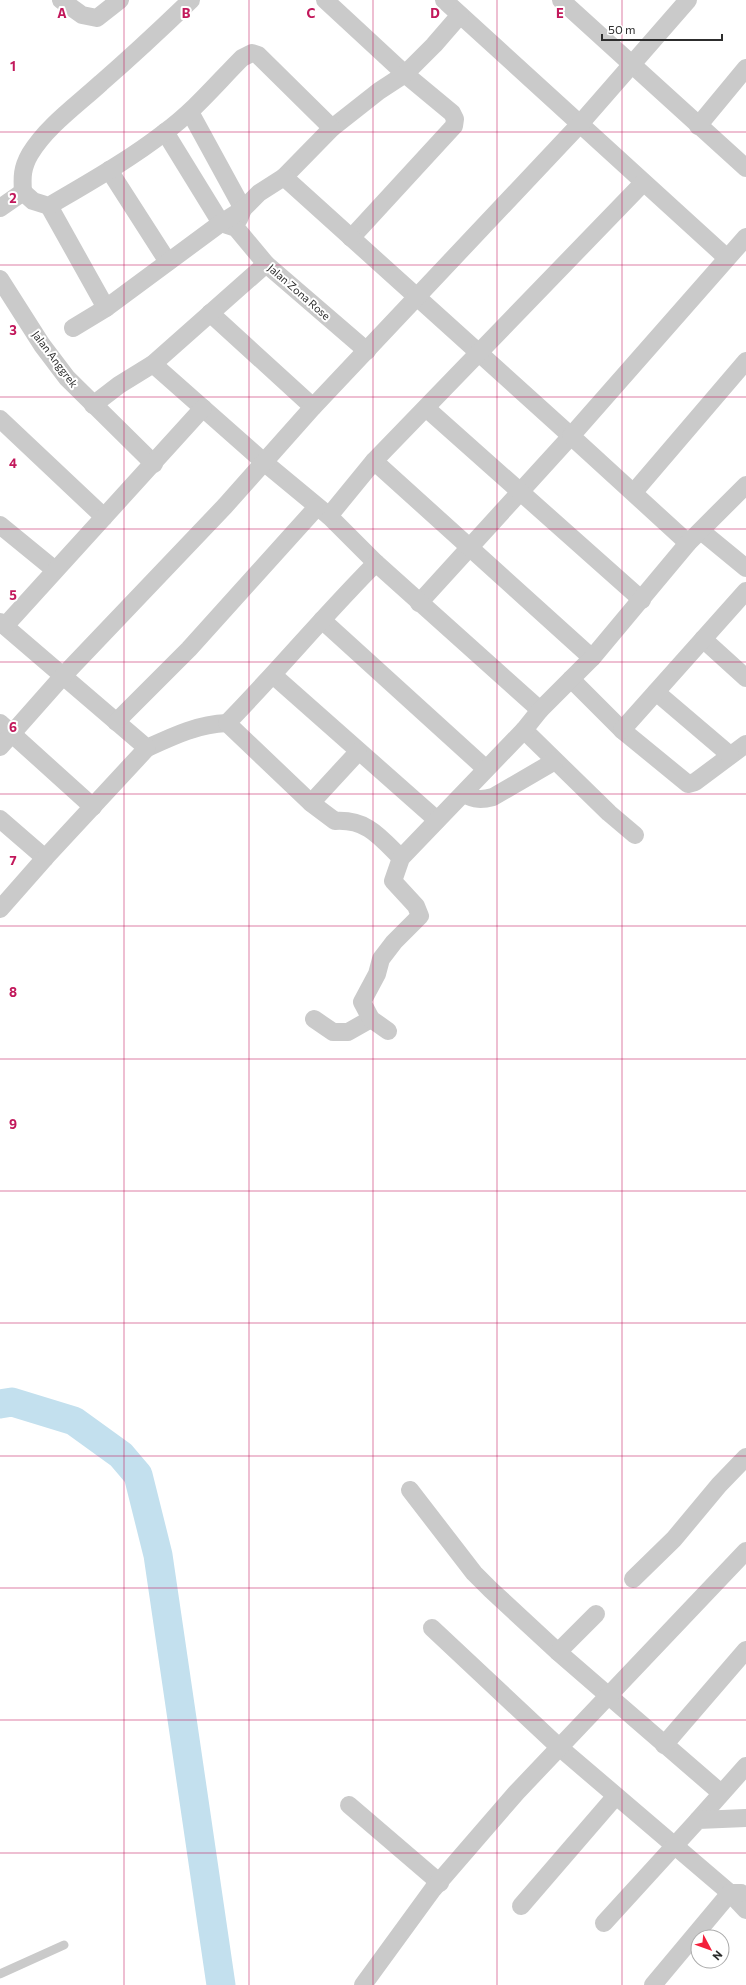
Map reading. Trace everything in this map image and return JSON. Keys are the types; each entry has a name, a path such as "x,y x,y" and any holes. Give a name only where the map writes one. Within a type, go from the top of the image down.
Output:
{"street":[{"path":"61,0 82,15 97,18 120,0"},
{"path":"106,308 49,206 33,201 23,192 21,174 30,155 40,140 55,124 144,45 191,0"},
{"path":"325,0 405,74 452,113 456,119 454,126 351,238"},
{"path":"444,0 727,258"},
{"path":"561,0 746,168"},
{"path":"0,747 6,728 62,677 264,463 313,407 579,124 688,0"},
{"path":"73,328 106,308 168,262 228,225 259,193 284,177 332,128 379,91 405,74 434,45 460,15"},
{"path":"49,206 109,170 165,132 190,112 242,58 252,53 258,55 332,128"},
{"path":"698,126 746,68"},
{"path":"190,112 242,209"},
{"name":"Jalan Zona Rose","path":"165,132 228,225 266,264 367,351"},
{"path":"109,170 168,262"},
{"path":"284,177 634,492 688,543"},
{"path":"116,722 426,408 643,183"},
{"path":"0,208 23,192"},
{"path":"419,603 469,546 571,436 746,237"},
{"path":"93,405 119,385 153,364 266,264"},
{"name":"Jalan Anggrek","path":"0,279 42,345 66,378 154,464"},
{"path":"210,313 313,407"},
{"path":"634,492 746,361"},
{"path":"153,364 264,463 323,511 419,603 540,710"},
{"path":"147,748 62,677 2,624 55,570 154,464 203,408"},
{"path":"426,408 642,600"},
{"path":"0,419 104,516"},
{"path":"374,461 592,658"},
{"path":"388,1031 371,1019 362,1002 378,974 380,962 394,942 420,916 416,906 393,881 401,858 464,794 524,730 540,710 592,658 642,600 688,543 746,484"},
{"path":"0,525 55,570"},
{"path":"701,531 746,568"},
{"path":"227,723 274,676 322,620 376,563"},
{"path":"622,730 746,591"},
{"path":"322,620 486,769"},
{"path":"703,640 746,678"},
{"path":"274,676 358,752 437,820"},
{"path":"571,679 622,730 688,784 695,782 746,744"},
{"path":"656,692 730,755"},
{"path":"0,909 147,748 189,729 215,723 227,723 311,803 334,821 346,821 361,824 372,830 401,858"},
{"path":"6,728 93,807"},
{"path":"524,730 554,761 635,835"},
{"path":"311,803 358,752"},
{"path":"464,794 473,799 483,800 493,797 554,761"},
{"path":"0,819 45,858"},
{"path":"314,1019 333,1032 348,1032 371,1019"},
{"path":"633,1579 674,1539 746,1457"},
{"path":"410,1490 474,1573 558,1652 721,1793"},
{"path":"363,1985 440,1883 516,1793 608,1694 746,1550"},
{"path":"558,1652 596,1614"},
{"path":"432,1628 559,1747 615,1797 674,1846 738,1893 746,1910"},
{"path":"664,1745 746,1650"},
{"path":"604,1923 746,1766"},
{"path":"521,1906 615,1797"},
{"path":"349,1805 440,1883"},
{"path":"698,1820 746,1818"},
{"path":"653,1985 738,1893"}],"lane":[{"path":"0,1974 64,1944"}],"waterway":[{"path":"0,1404 12,1402 74,1421 121,1455 138,1475 158,1555 221,1985"}]}
